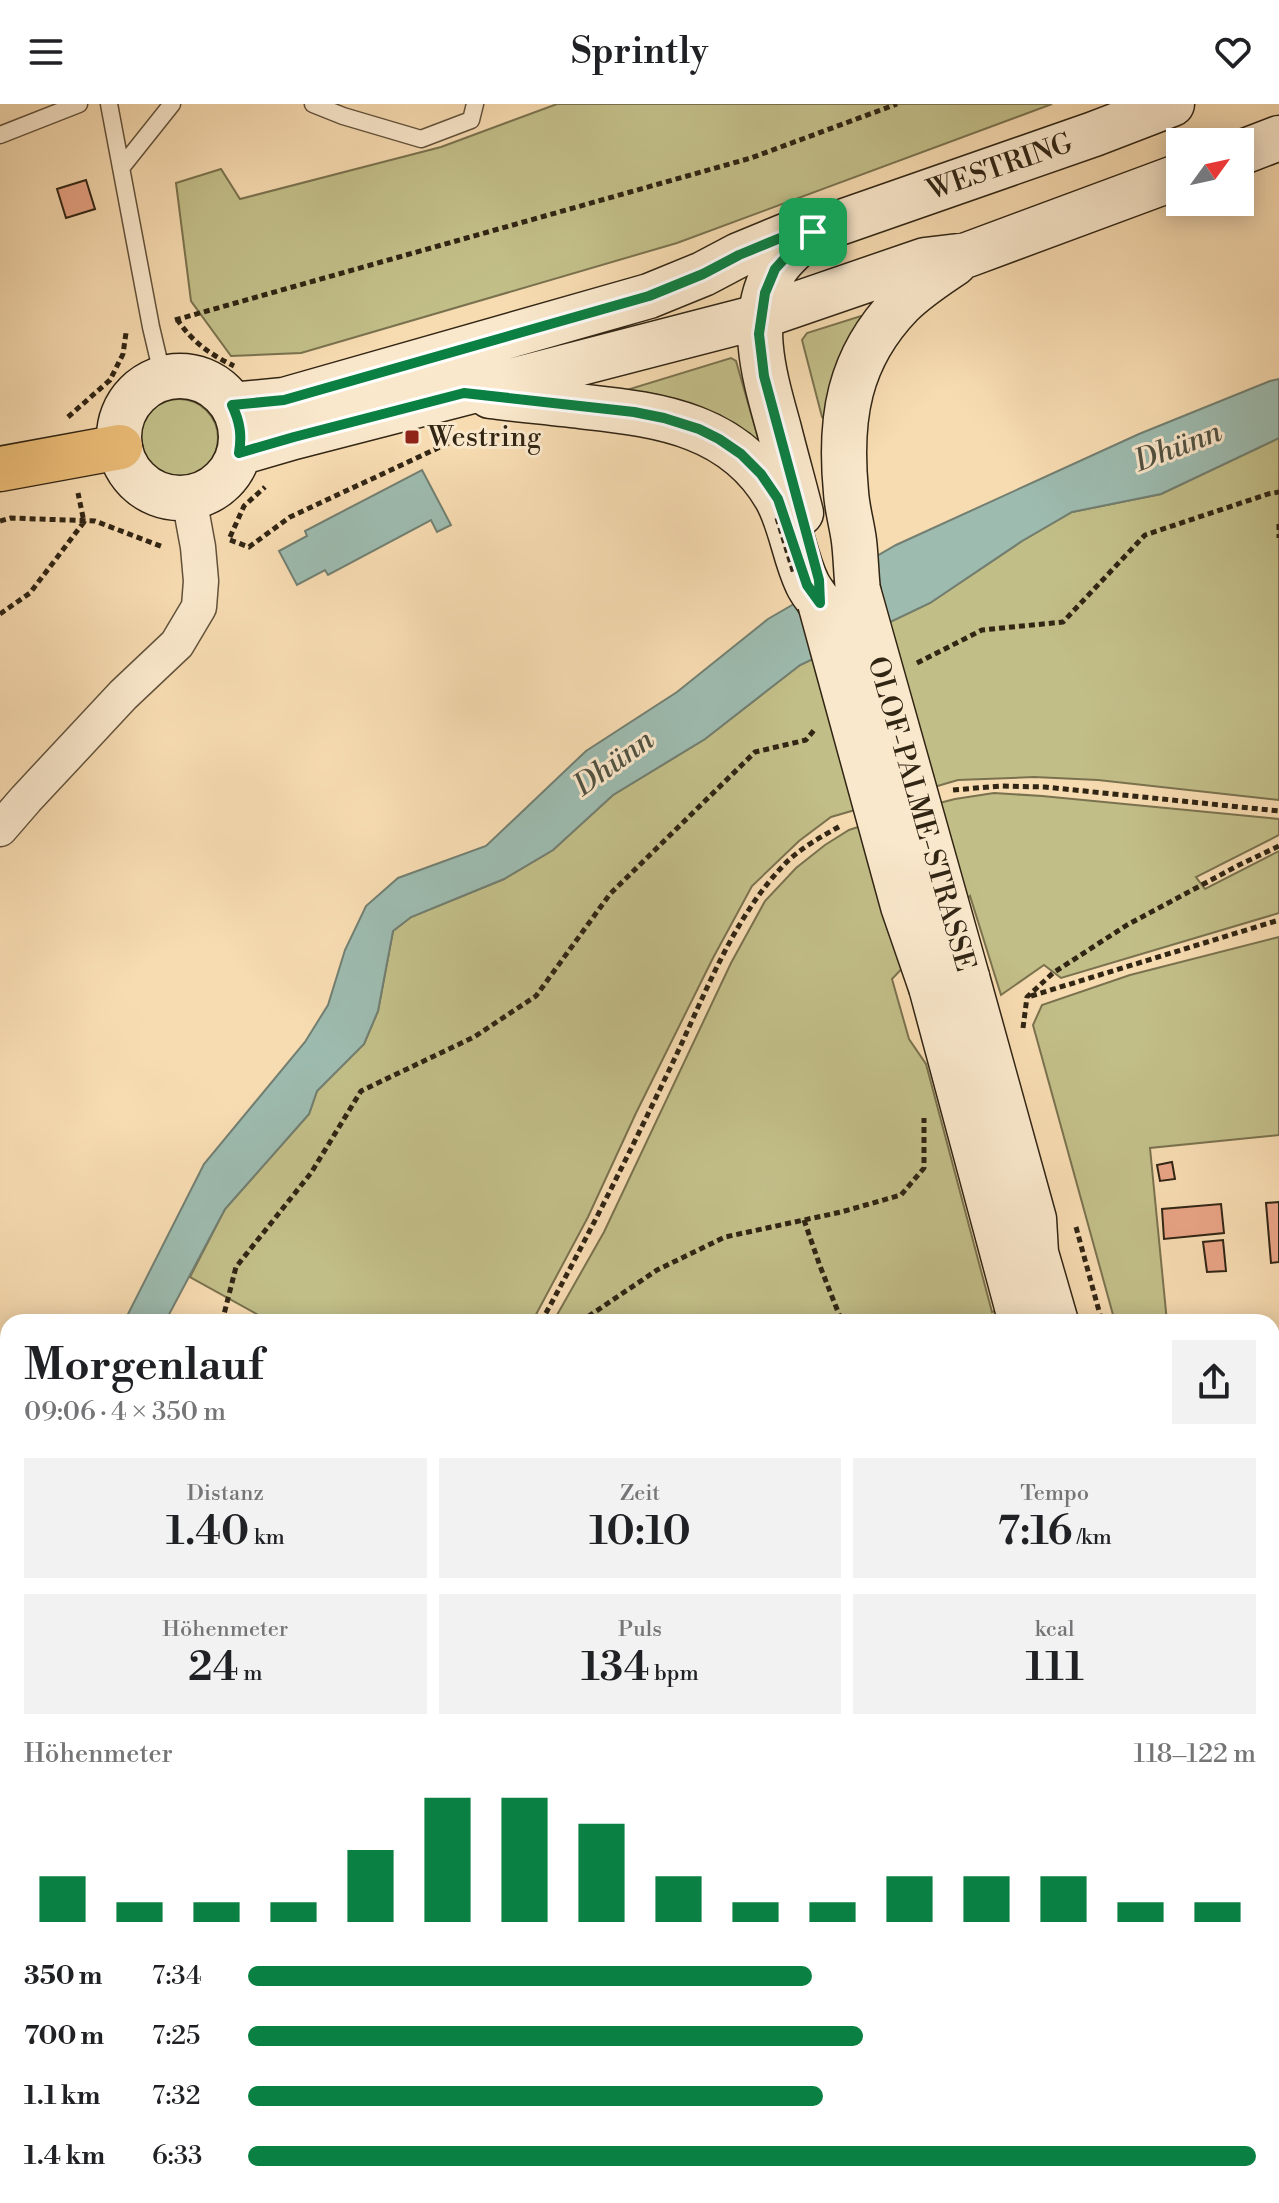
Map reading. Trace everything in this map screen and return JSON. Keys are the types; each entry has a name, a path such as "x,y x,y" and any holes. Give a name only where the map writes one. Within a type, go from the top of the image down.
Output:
{"main road":[{"name":"WESTRING","path":"232,405 284,400 649,296 790,234 813,232 1172,104"},
{"path":"1254,148 1279,138"},
{"path":"470,412 925,260 967,255 1166,181"},
{"path":"762,316 765,293 775,269 813,232"},
{"path":"239,453 294,437 470,412 634,412 664,418 699,429 741,454 761,474 778,499 807,585 839,597 854,540 846,495 811,434 848,399 867,352 900,305 967,255"},
{"name":"OLOF-PALME-STRASSE","path":"684,282 730,296 762,316 774,328 785,347 811,434 819,580 839,597 903,906 949,982 1034,1219 1036,1253 1054,1314"},
{"path":"183,376 202,380 219,390 232,405 242,437 239,453 234,467 215,487 189,498 173,498 144,487 133,476 120,447 119,432 128,404 150,384 163,378 183,376"},
{"path":"0,469 120,447"},
{"name":"OLOF-PALME-STRASSE","path":"949,982 1019,1314"},
{"path":"1034,1219 1052,1251 1069,1314"}],"street":[{"path":"0,829 123,695 177,644 199,607 201,581 198,547 189,498"}],"lane":[{"path":"0,135 79,104"},
{"path":"109,104 163,378"},
{"path":"121,168 172,104"},
{"path":"313,104 421,139 471,120 475,104"}],"path":[{"path":"151,327 751,158 897,104"},
{"path":"229,539 249,547 290,517 470,412"},
{"path":"913,666 982,630 1063,622 1145,535 1279,492"},
{"path":"770,505 777,518"},
{"path":"0,521 11,518 84,522 30,593 0,614"},
{"path":"1279,524 1279,538"},
{"path":"224,1314 236,1267 311,1173 361,1091 474,1037 536,996 610,894 755,752 806,740 816,728"},
{"path":"946,791 1001,786 1045,787 1279,811"},
{"path":"546,1314 596,1223 746,914 783,865 816,839 851,820"},
{"path":"1279,846 1127,925 1053,973 1027,997 1279,920"},
{"path":"592,1314 657,1270 725,1237 841,1212 901,1195 924,1168 924,1107"},
{"path":"804,1220 839,1314"}],"shaded area":[{"path":"557,104 1052,104 677,243 301,353 231,356 191,301 176,183 221,169 240,199 441,147"},
{"path":"864,317 825,419 802,340 807,333"},
{"path":"731,358 736,361 758,438 755,442 620,392"},
{"path":"179,399 194,402 207,410 215,423 218,438 215,453 207,466 194,474 179,477 164,474 151,466 143,453 140,438 143,423 151,410 164,402"},
{"path":"1279,438 1279,800 1098,780 1034,777 958,780 831,817 799,841 752,886 636,1113 588,1217 536,1314 257,1314 190,1277 225,1209 309,1114 317,1091 364,1044 378,1011 393,931 411,917 504,879 553,850 613,795 705,739 800,665 930,603 1022,541 1072,512 1161,494"},
{"path":"994,793 1279,819 1279,835 1196,877 1205,889 1279,851 1279,913 1061,978 1044,965 1001,995 970,896 892,979 909,1039 926,1064 992,1312 999,1310 1000,1314 558,1314 604,1232 731,963 765,901 796,868 849,830 955,799"},
{"path":"1279,937 1279,1135 1150,1148 1166,1314 1113,1314 1033,1025 1042,1005 1130,975"}],"water":[{"name":"Dhünn","path":"1279,379 1279,438 1161,494 1072,512 1022,541 930,603 800,665 705,739 613,795 553,850 504,879 411,917 393,931 378,1011 364,1044 317,1091 309,1114 225,1209 169,1314 128,1314 204,1164 305,1042 328,1005 345,950 366,906 398,878 486,846 586,751 677,692 768,619 896,545 1139,434"},
{"path":"422,470 451,525 437,532 431,520 328,575 325,570 297,585 279,551 307,536 305,531"}],"building":[{"path":"86,180 95,209 66,218 57,189"},
{"path":"1172,1162 1175,1179 1160,1181 1157,1165"},
{"path":"1279,1202 1279,1262 1271,1263 1266,1203"},
{"path":"1221,1204 1224,1233 1164,1239 1162,1209"},
{"path":"1223,1240 1226,1271 1207,1272 1203,1242"}],"place":[{"name":"Westring","path":"412,437"}],"route":[{"path":"813,232 775,269 765,293 759,334 764,376 819,580 820,603 807,585 778,499 761,474 741,454 719,439 664,418 464,393 239,453 242,437 232,405 284,400 649,296 790,234 813,232"}]}
